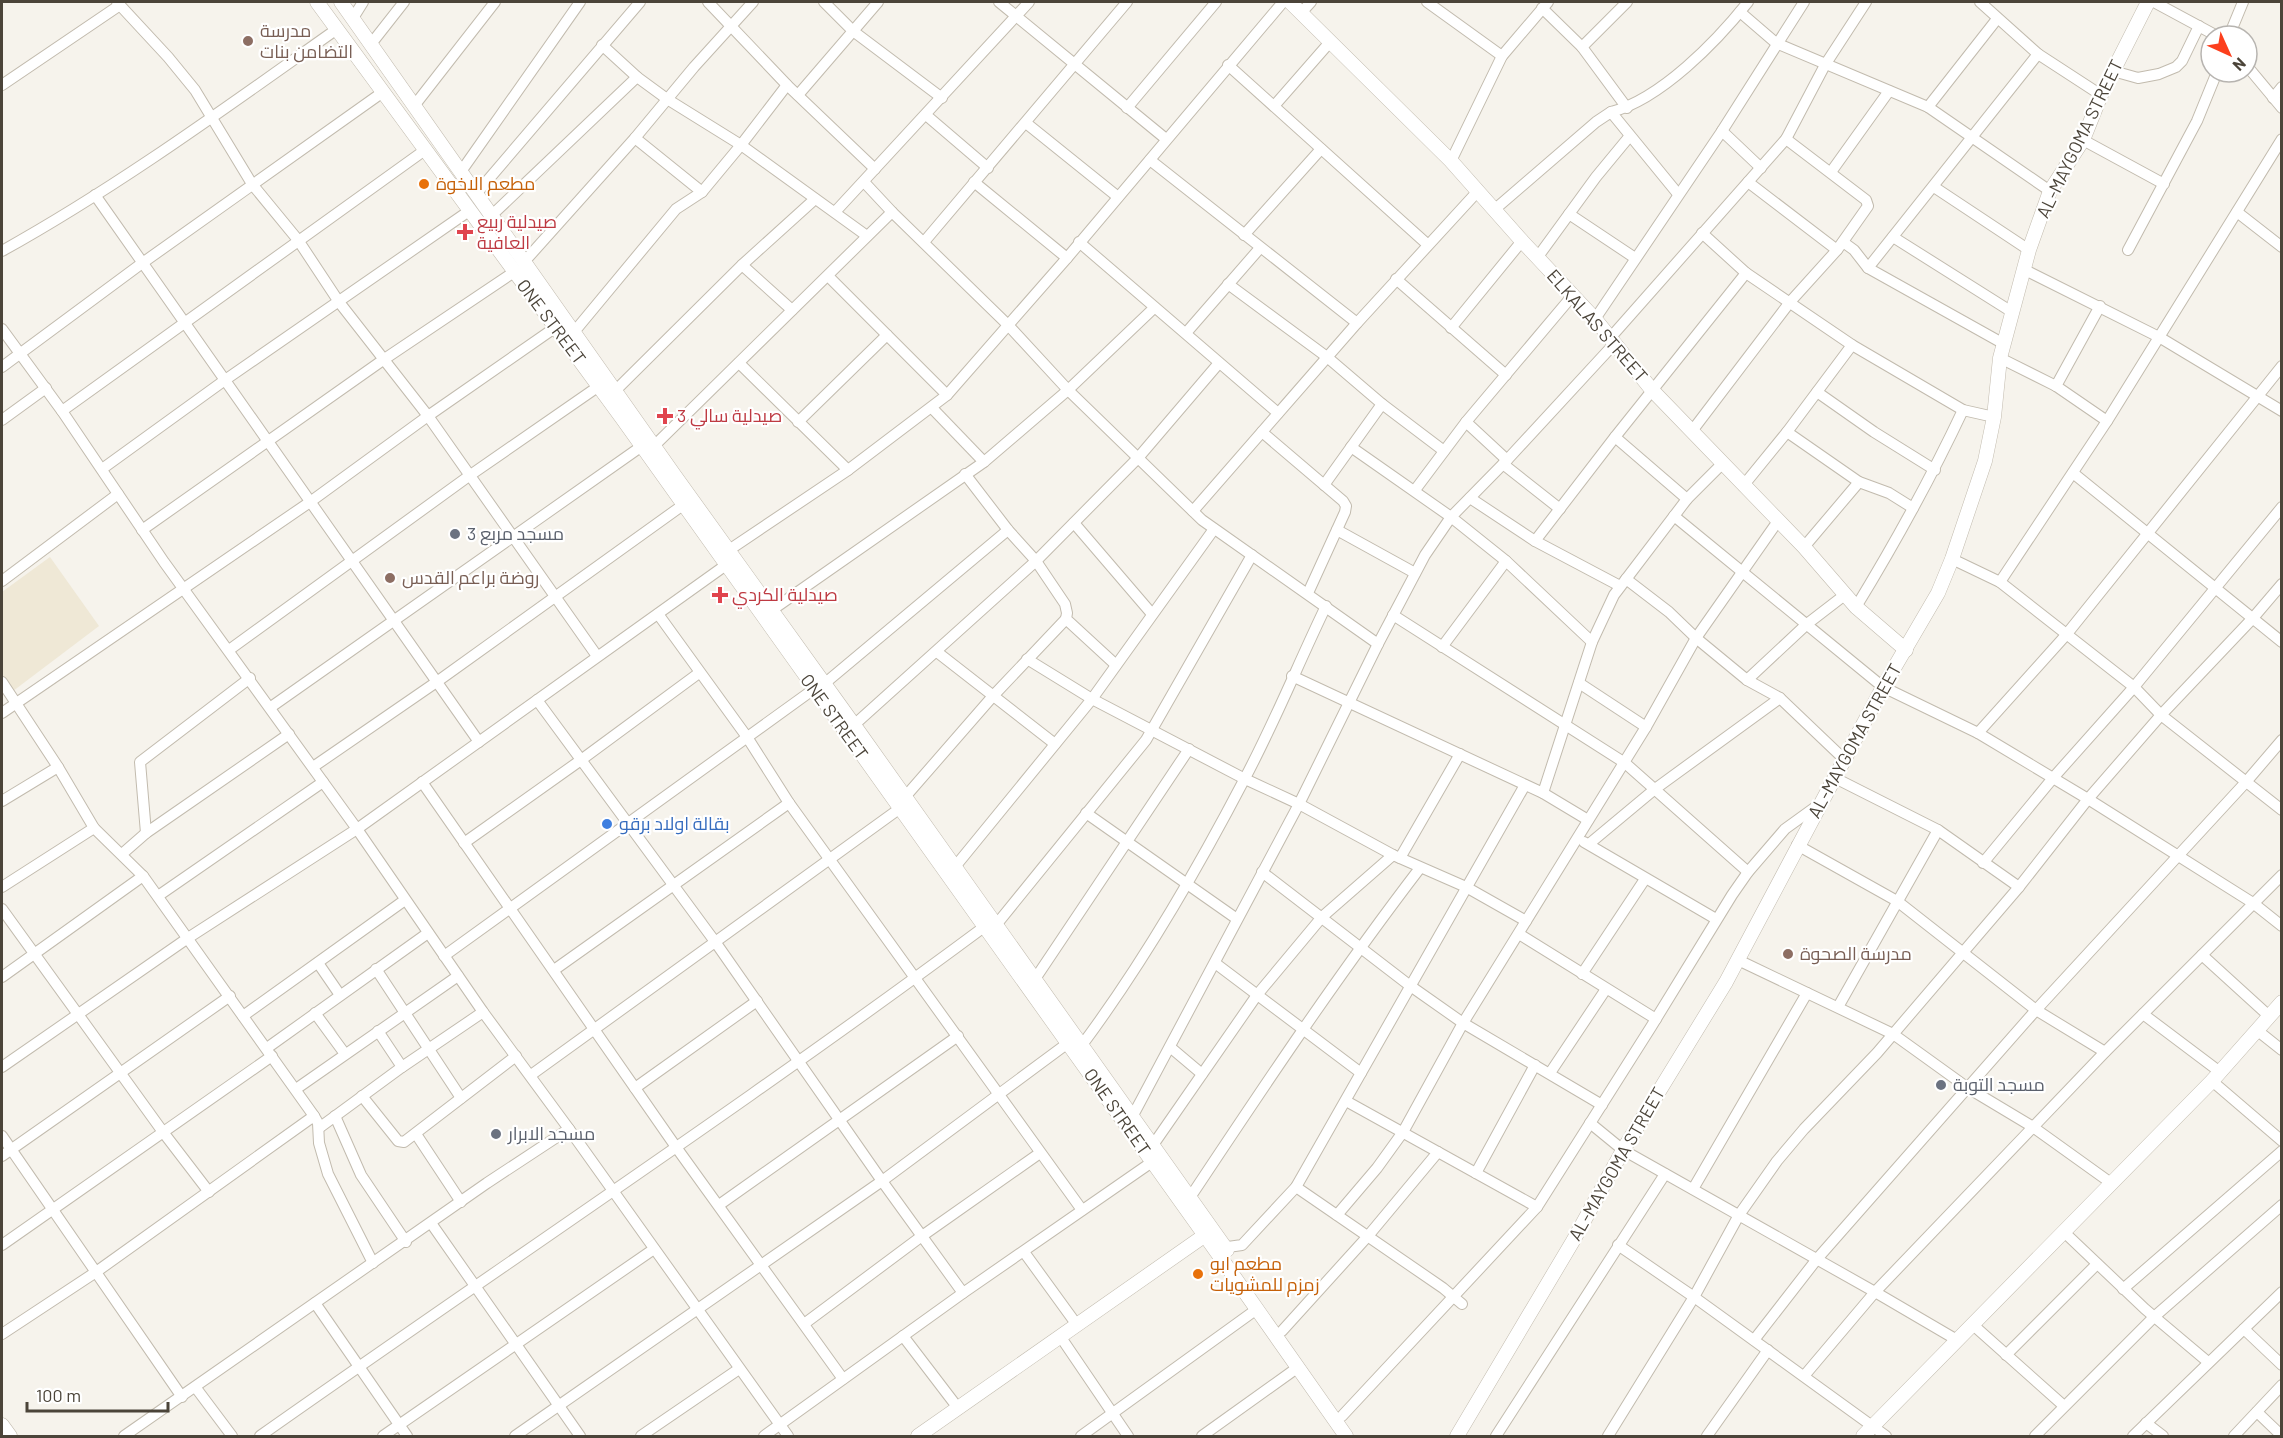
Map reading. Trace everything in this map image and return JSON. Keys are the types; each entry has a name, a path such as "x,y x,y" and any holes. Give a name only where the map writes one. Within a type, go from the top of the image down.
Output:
{"street":[{"name":"ONE STREET","path":"317,2 469,211 574,332 615,391 683,504 697,515 729,550 772,610 819,686 854,725 902,803"},
{"name":"ONE STREET","path":"341,2 491,216 556,327 599,386 648,446 697,515 726,565 819,686 1075,1044 1130,1122 1152,1162 1209,1233"},
{"path":"353,18 363,2"},
{"path":"371,44 405,2"},
{"path":"414,106 495,2"},
{"path":"460,173 580,2"},
{"path":"476,194 640,2"},
{"path":"708,2 787,85 875,169"},
{"path":"142,530 519,267 753,2"},
{"path":"824,2 853,32 942,98"},
{"path":"798,95 878,2"},
{"path":"999,2 1166,139"},
{"path":"836,212 1029,2"},
{"path":"924,242 1127,2"},
{"path":"1126,108 1216,2"},
{"path":"729,550 848,470 947,395 1067,258 1283,2"},
{"name":"ELKALAS STREET","path":"1290,2 1451,161 1595,319 1652,390 1804,548 1856,607 1906,650"},
{"path":"1301,13 1311,2"},
{"path":"1427,2 1502,56"},
{"path":"1582,47 1627,2"},
{"path":"1494,210 1596,122 1611,112 1627,108 1680,72 1725,31 1748,2"},
{"path":"1595,319 1722,131 1804,2"},
{"path":"1130,1122 1299,804 1415,573 1442,528 1505,462 1613,340 1702,233 1786,139 1825,65 1866,2"},
{"path":"1980,2 2038,54 2101,95"},
{"name":"AL-MAYGOMA STREET","path":"1457,1437 1573,1241 1623,1150 1738,960 1797,845 1883,687 1938,593 1985,461 1994,417 2000,358 2029,250 2050,191 2083,140 2101,95 2148,2"},
{"path":"2113,71 2138,78 2159,74 2176,67 2182,61 2199,27 2154,2"},
{"path":"2234,24 2243,2"},
{"path":"2,84 118,3 195,90 252,184 298,240 339,302 428,416 597,656"},
{"path":"1451,161 1502,56 1545,5 1582,47 1627,108"},
{"path":"1740,12 1776,44 1928,107 2050,191"},
{"path":"1928,107 1997,19"},
{"path":"2,251 95,195 212,118 337,29"},
{"path":"1274,106 1330,42"},
{"path":"602,45 637,77 667,99 741,146 867,236"},
{"path":"1868,268 2038,54"},
{"path":"1228,65 1427,244"},
{"path":"491,216 637,77"},
{"path":"2259,81 2282,108"},
{"path":"2128,250 2197,121 2212,84"},
{"path":"574,332 676,209 702,192 741,146 787,85"},
{"path":"2273,98 2282,87"},
{"path":"1831,172 1889,90"},
{"path":"2,367 141,264 383,92"},
{"path":"1611,112 1629,137 1678,194"},
{"path":"926,115 987,168"},
{"path":"1026,123 1118,197"},
{"path":"1722,131 1761,168"},
{"path":"1537,258 1596,177 1629,137"},
{"path":"635,138 702,192"},
{"path":"1692,431 1790,302 1840,246 1868,206 1868,203 1831,172 1786,139"},
{"path":"2000,582 2107,421 2282,139"},
{"path":"2083,140 2164,184"},
{"path":"1244,235 1321,149"},
{"path":"62,411 425,150"},
{"path":"1150,160 1357,323"},
{"path":"864,182 1008,325 1068,390 1193,511 1214,529 1378,644"},
{"path":"974,182 1067,258"},
{"path":"1748,182 1840,246 1854,250 1868,268 2004,345"},
{"path":"1934,187 2029,250"},
{"path":"1193,511 1427,244 1478,191"},
{"path":"95,195 141,264 479,742"},
{"path":"615,391 742,265 815,199"},
{"path":"102,469 225,380 469,211"},
{"path":"271,707 394,619 648,446 739,363 892,212"},
{"path":"2236,212 2282,247"},
{"path":"1569,214 1635,258"},
{"path":"1702,233 1746,273 1852,345 1963,410 1994,417"},
{"path":"1893,237 2012,312"},
{"path":"1451,328 1522,241"},
{"path":"1079,242 1278,413"},
{"path":"1185,333 1260,248"},
{"path":"742,265 792,310"},
{"path":"2024,269 2159,337 2282,411"},
{"path":"1535,541 1746,273"},
{"path":"828,276 947,395"},
{"path":"1396,279 1506,375"},
{"path":"1228,284 1327,357 1382,404 1444,451"},
{"path":"1414,490 1466,422 1573,295"},
{"path":"2056,386 2100,306"},
{"path":"772,610 984,462 1068,390 1154,308"},
{"path":"2,713 310,502 556,327"},
{"path":"2,329 46,388 142,530 357,829 483,1012 531,1075 788,1437"},
{"path":"798,422 887,335"},
{"path":"1743,486 1852,345"},
{"path":"2000,358 2056,386 2107,421"},
{"path":"739,363 848,470"},
{"path":"854,725 937,652 1074,524 1138,458 1219,363"},
{"path":"1978,733 2066,635 2282,366"},
{"path":"228,650 469,476 599,386"},
{"path":"2,420 46,388"},
{"path":"1817,392 1874,432 1935,470"},
{"path":"1324,484 1382,404"},
{"path":"932,408 984,462"},
{"path":"1856,607 1900,535 1935,470 1963,410"},
{"path":"1466,422 1505,462 1560,509"},
{"path":"1262,432 1324,484 1346,506 1308,593"},
{"path":"1787,432 1859,482 1889,492 1913,508"},
{"path":"1615,437 1687,499"},
{"path":"1351,447 1451,517 1506,561 1592,642"},
{"path":"1543,793 1592,642 1623,583 1687,499 1722,465"},
{"path":"2073,473 2282,642"},
{"path":"531,1075 830,860 902,803 993,696 1066,619 1065,604 1036,561 1008,530 965,474"},
{"path":"1804,548 1859,482"},
{"path":"2,581 118,494"},
{"path":"1470,498 1535,541 1623,583 1669,612 1696,638 1747,680 1780,698 1845,760"},
{"path":"313,767 438,681 683,504"},
{"path":"1983,863 2053,778 2134,687 2282,507"},
{"path":"1674,516 1883,687 1978,733 2253,903 2282,926"},
{"path":"1337,1215 1377,1168 1403,1132 1463,1023 1625,763 1696,638 1778,521"},
{"path":"1074,524 1152,614"},
{"path":"954,868 1092,699 1214,529"},
{"path":"444,956 819,686 1008,530"},
{"path":"1337,530 1415,573"},
{"path":"260,1437 990,926 1086,813 1152,730 1252,555"},
{"path":"1952,559 2000,582 2134,687 2161,715 2282,810"},
{"path":"1442,647 1506,561"},
{"path":"2,1067 188,938 357,829 726,565"},
{"path":"1608,1437 1694,1297 1739,1215 1777,1161 1893,1034 2019,887 2088,799 2161,715 2282,584"},
{"path":"1747,680 1807,624 1846,594"},
{"path":"515,1437 558,1405 698,1311 999,1095 1075,1044 1107,1011 1187,882 1245,779 1326,606"},
{"path":"658,614 747,737 789,803 1082,1210"},
{"path":"1393,615 1625,763 1748,872"},
{"path":"1066,619 1116,664"},
{"path":"937,652 1055,744"},
{"path":"1027,659 1092,699 1396,856 1466,887 1526,921"},
{"path":"464,843 699,673"},
{"path":"1292,676 1543,793 1607,829"},
{"path":"146,833 140,762 250,678"},
{"path":"2,682 58,767 94,828 143,876 314,1116 319,1128 319,1143 328,1174 373,1263"},
{"path":"1579,683 1646,727"},
{"path":"1589,844 1655,789 1780,698"},
{"path":"537,700 716,943 963,1293"},
{"path":"122,854 146,833 289,734"},
{"path":"1754,1340 1817,1259 2036,1010 2282,740"},
{"path":"1035,979 1190,749"},
{"path":"1153,1145 1257,994 1322,917 1396,856 1460,754"},
{"path":"2,801 58,767"},
{"path":"1835,778 1938,830 2019,887"},
{"path":"158,896 323,782"},
{"path":"422,782 676,1147 843,1379"},
{"path":"1220,1249 1242,1245 1296,1188 1409,985 1525,785"},
{"path":"1340,1430 1453,1296 1537,1207 1748,872 1785,829 1822,802"},
{"path":"554,970 789,803"},
{"path":"1086,813 1237,919"},
{"name":"ONE STREET","path":"913,818 954,868 990,926 1035,979 1075,1044"},
{"path":"2,887 94,828"},
{"path":"1838,1007 1938,830"},
{"path":"1577,837 1716,920"},
{"path":"1797,845 1897,901 2036,1010 2105,1052"},
{"path":"1189,1199 1360,946 1420,868"},
{"path":"1262,872 1409,985 1463,1023 1602,1106"},
{"path":"1804,1376 1875,1292 2105,1052 2282,874"},
{"path":"2,977 143,876"},
{"path":"1582,974 1645,879"},
{"path":"243,1016 405,900"},
{"path":"2,909 77,1015 209,1192"},
{"path":"2,1245 163,1132 269,1052 315,1013 428,933"},
{"path":"1519,933 1656,1019"},
{"path":"2202,955 2269,1016"},
{"path":"1738,960 1893,1034 1968,1088 2033,1127 2111,1183"},
{"path":"318,963 340,995"},
{"path":"1215,963 1360,1073"},
{"path":"376,969 461,1098"},
{"path":"296,1089 458,976"},
{"path":"1550,1073 1606,989"},
{"path":"1693,1189 1807,993"},
{"path":"6,1153 230,996"},
{"path":"635,1088 757,1001"},
{"path":"1868,1432 2216,1077 2282,1002"},
{"path":"319,1128 402,1067 483,1012"},
{"path":"315,1013 345,1054"},
{"path":"2143,1014 2216,1077 2282,1141"},
{"path":"2258,1030 2282,1050"},
{"path":"378,1031 402,1067"},
{"path":"719,1205 958,1036"},
{"path":"1170,1047 1202,1074"},
{"path":"362,1096 400,1143 416,1134 516,1056"},
{"path":"1476,1173 1535,1065"},
{"path":"1346,1101 1537,1207"},
{"path":"2,1334 96,1272 314,1116"},
{"path":"335,1116 361,1175 406,1242"},
{"name":"ONE STREET","path":"1130,1122 1153,1145 1220,1249 1282,1331 1340,1430"},
{"path":"1590,1123 1623,1150 1956,1340"},
{"path":"124,1437 569,1129"},
{"path":"416,1134 461,1202"},
{"path":"2,1136 6,1153 52,1211 182,1397"},
{"path":"2123,1289 2282,1151"},
{"path":"1282,1331 1368,1236 1438,1152"},
{"path":"804,1324 922,1236 1040,1153"},
{"path":"764,1437 963,1293 1152,1162"},
{"path":"1496,1437 1665,1174"},
{"path":"1296,1188 1368,1236 1462,1304"},
{"path":"2035,1437 2154,1317 2282,1204"},
{"path":"431,1223 580,1437"},
{"path":"2064,1232 2154,1317 2208,1362"},
{"path":"924,1435 958,1408 1209,1233"},
{"path":"1618,1245 1804,1376 1868,1432 1886,1437"},
{"path":"383,1437 654,1249"},
{"name":"ONE STREET","path":"1220,1249 1257,1310 1340,1430 1356,1437"},
{"path":"1024,1252 1077,1325"},
{"path":"2006,1355 2097,1264"},
{"path":"2133,1437 2282,1292"},
{"path":"315,1304 407,1437"},
{"path":"1081,1437 1257,1310"},
{"path":"1972,1324 2064,1407"},
{"path":"2244,1329 2282,1365"},
{"path":"903,1336 958,1408"},
{"path":"1060,1336 1128,1437"},
{"path":"1707,1437 1768,1350"},
{"path":"1202,1437 1298,1368"},
{"path":"641,1437 739,1369"},
{"path":"2234,1437 2282,1385"},
{"path":"196,1388 232,1437"},
{"path":"2257,1412 2282,1436"},
{"path":"2146,1423 2163,1437"},
{"path":"2,1425 10,1437"}],"shaded area":[{"path":"50,557 99,626 13,691 2,675 2,592"}],"place":[{"name":"مدرسة التضامن بنات","path":"248,41"},
{"name":"مطعم الاخوة","path":"424,184"},
{"name":"صيدلية ربيع العافية","path":"465,232"},
{"name":"صيدلية سالي 3","path":"665,416"},
{"name":"مسجد مربع 3","path":"455,534"},
{"name":"روضة براعم القدس","path":"390,578"},
{"name":"صيدلية الكردي","path":"720,595"},
{"name":"بقالة اولاد برقو","path":"607,824"},
{"name":"مدرسة الصحوة","path":"1788,954"},
{"name":"مسجد التوبة","path":"1941,1085"},
{"name":"مسجد الابرار","path":"496,1134"},
{"name":"مطعم ابو زمزم للمشويات","path":"1198,1274"}]}
